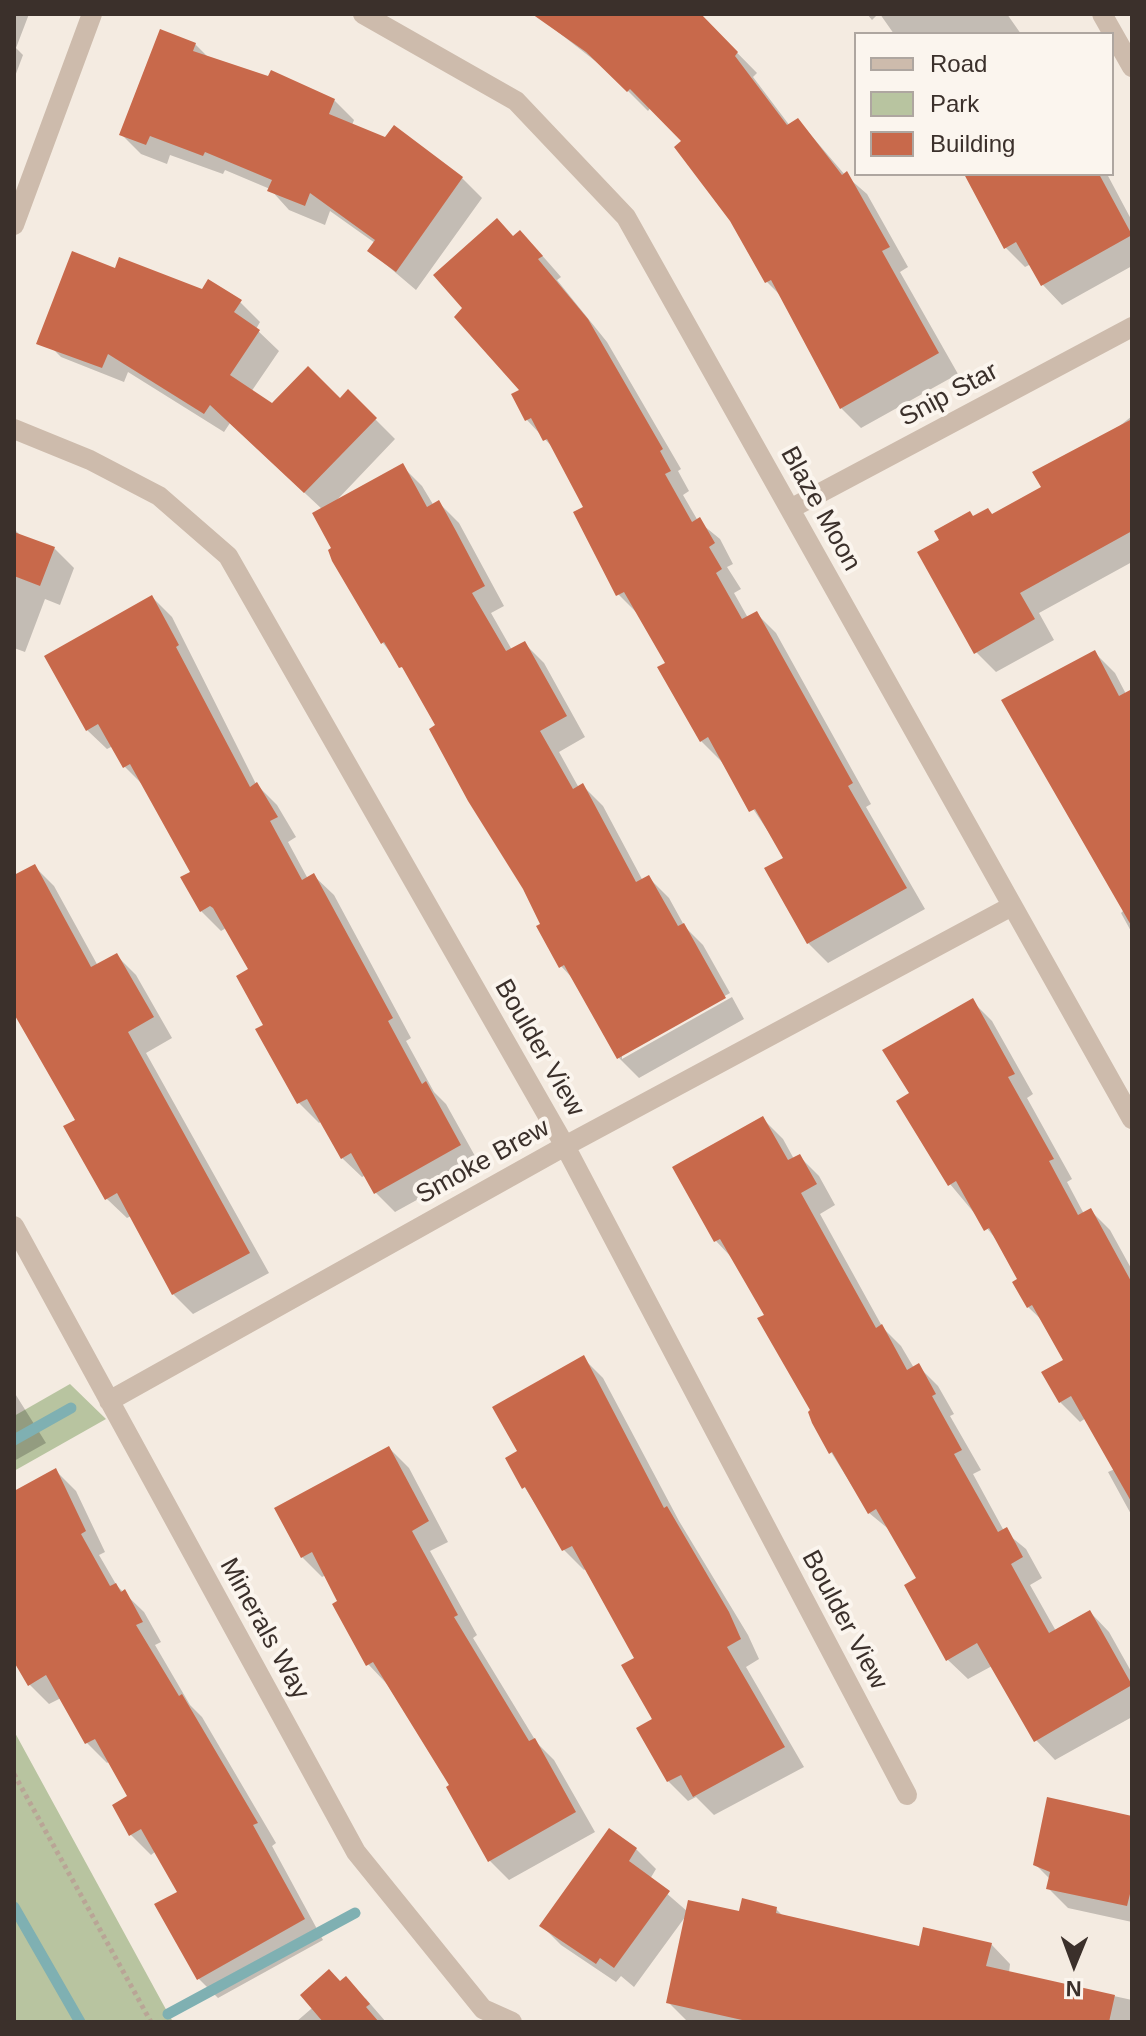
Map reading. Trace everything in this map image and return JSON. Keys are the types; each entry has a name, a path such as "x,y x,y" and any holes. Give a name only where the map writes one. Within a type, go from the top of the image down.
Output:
{"street":[{"path":"14,225 92,14"},
{"name":"Blaze Moon","path":"363,14 516,101 626,217 1132,1119"},
{"path":"1102,14 1112,32"},
{"path":"1114,35 1132,67"},
{"name":"Snip Star","path":"790,509 1132,327"},
{"name":"Boulder View","path":"14,429 90,460 159,496 228,556 565,1146 907,1795"},
{"name":"Smoke Brew","path":"109,1401 565,1146 1012,906"},
{"name":"Minerals Way","path":"14,1226 356,1852 483,2009 512,2022"}],"path":[{"path":"14,1774 151,2022"}],"green space":[{"path":"70,1384 106,1419 14,1471 14,1416"},
{"path":"14,1731 163,2004 173,2022 14,2022"}],"building":[{"path":"532,14 701,14 738,52 735,56 787,125 798,118 842,175 847,171 890,247 882,251 939,353 840,409 771,280 765,283 730,221 674,147 681,141 630,89 627,92 586,52"},
{"path":"160,29 196,43 193,51 268,76 271,70 335,99 329,114 385,137 394,125 463,177 396,272 367,251 375,240 310,193 305,206 267,191 272,180 205,152 203,156 150,136 146,145 119,135"},
{"path":"965,176 1100,176 1132,235 1041,286 1016,242 1004,249"},
{"path":"497,218 513,236 520,230 543,256 538,259 588,319 663,449 660,451 671,471 665,474 692,522 700,517 715,543 709,547 722,569 716,573 742,619 757,611 853,783 848,786 907,888 807,944 764,868 783,858 755,809 749,812 708,737 700,742 657,667 665,663 624,592 616,596 573,512 583,507 547,439 543,441 531,418 525,421 511,394 519,390 454,317 462,308 433,275"},
{"path":"72,251 115,268 119,257 202,289 208,279 242,300 234,312 260,330 230,375 272,403 308,366 340,398 348,389 377,418 304,493 210,405 204,414 108,354 102,368 36,344"},
{"path":"1132,419 1132,531 1020,593 1035,619 974,654 917,552 939,540 934,531 970,511 973,516 988,508 992,514 1041,487 1032,472"},
{"path":"403,463 427,507 439,500 456,531 485,586 472,593 506,651 525,641 567,716 540,731 573,789 583,783 636,882 649,875 678,926 684,923 726,998 617,1059 564,965 559,968 536,926 540,924 523,889 468,801 429,729 435,725 402,667 399,668 384,642 381,644 332,561 328,550 331,548 312,513"},
{"path":"14,532 55,547 40,586 14,576"},
{"path":"152,595 250,787 257,782 278,817 270,821 302,880 314,873 393,1018 388,1021 422,1084 426,1081 461,1145 374,1194 351,1153 341,1159 307,1099 297,1104 255,1029 263,1025 236,976 248,969 213,908 210,906 200,912 180,877 190,872 130,764 123,768 98,724 86,731 44,656"},
{"path":"1095,650 1119,696 1132,689 1132,927 1001,700"},
{"path":"35,864 91,967 117,953 154,1017 128,1032 250,1253 172,1295 117,1193 105,1200 63,1126 75,1120 14,1014 14,875"},
{"path":"973,998 1015,1074 1008,1077 1054,1159 1049,1161 1078,1215 1091,1208 1132,1283 1132,1503 1071,1396 1059,1403 1041,1372 1063,1360 1032,1305 1027,1308 1012,1282 1017,1279 989,1228 984,1231 956,1181 948,1186 896,1101 909,1093 882,1050"},
{"path":"763,1116 788,1160 800,1154 817,1184 801,1193 876,1328 882,1324 907,1370 919,1363 936,1394 932,1396 962,1450 954,1454 998,1532 1007,1527 1023,1557 1011,1564 1049,1633 1090,1610 1132,1685 1034,1742 977,1643 946,1661 904,1585 916,1578 876,1509 868,1514 832,1452 829,1454 812,1423 810,1410 757,1318 764,1315 720,1239 714,1242 672,1167"},
{"path":"584,1355 664,1508 667,1506 729,1612 741,1639 727,1647 785,1747 693,1797 681,1775 667,1782 636,1728 652,1719 621,1665 634,1658 572,1546 562,1551 525,1487 522,1489 505,1458 517,1451 492,1407"},
{"path":"389,1446 429,1521 412,1531 458,1615 454,1617 529,1741 535,1738 576,1812 488,1862 446,1787 449,1785 373,1662 366,1666 332,1604 337,1601 312,1552 301,1558 274,1508"},
{"path":"56,1468 86,1531 81,1534 110,1586 116,1583 121,1592 125,1589 143,1622 136,1625 179,1696 182,1694 258,1823 253,1825 305,1919 197,1980 154,1904 177,1892 141,1829 129,1836 112,1805 127,1796 95,1739 85,1744 46,1675 28,1686 14,1662 14,1491"},
{"path":"1047,1797 1132,1816 1132,1886 1127,1906 1046,1889 1050,1872 1033,1865"},
{"path":"609,1828 637,1848 629,1861 670,1891 614,1968 600,1958 596,1964 539,1926"},
{"path":"742,1898 777,1907 776,1913 919,1946 923,1927 992,1943 986,1966 1115,1995 1109,2022 751,2022 666,2003 688,1900 739,1911"},
{"path":"329,1969 340,1981 346,1976 370,2004 366,2007 379,2022 323,2022 300,1995"}],"waterway":[{"path":"14,1440 71,1408"},
{"path":"14,1907 80,2022"},
{"path":"168,2014 355,1913"}]}
